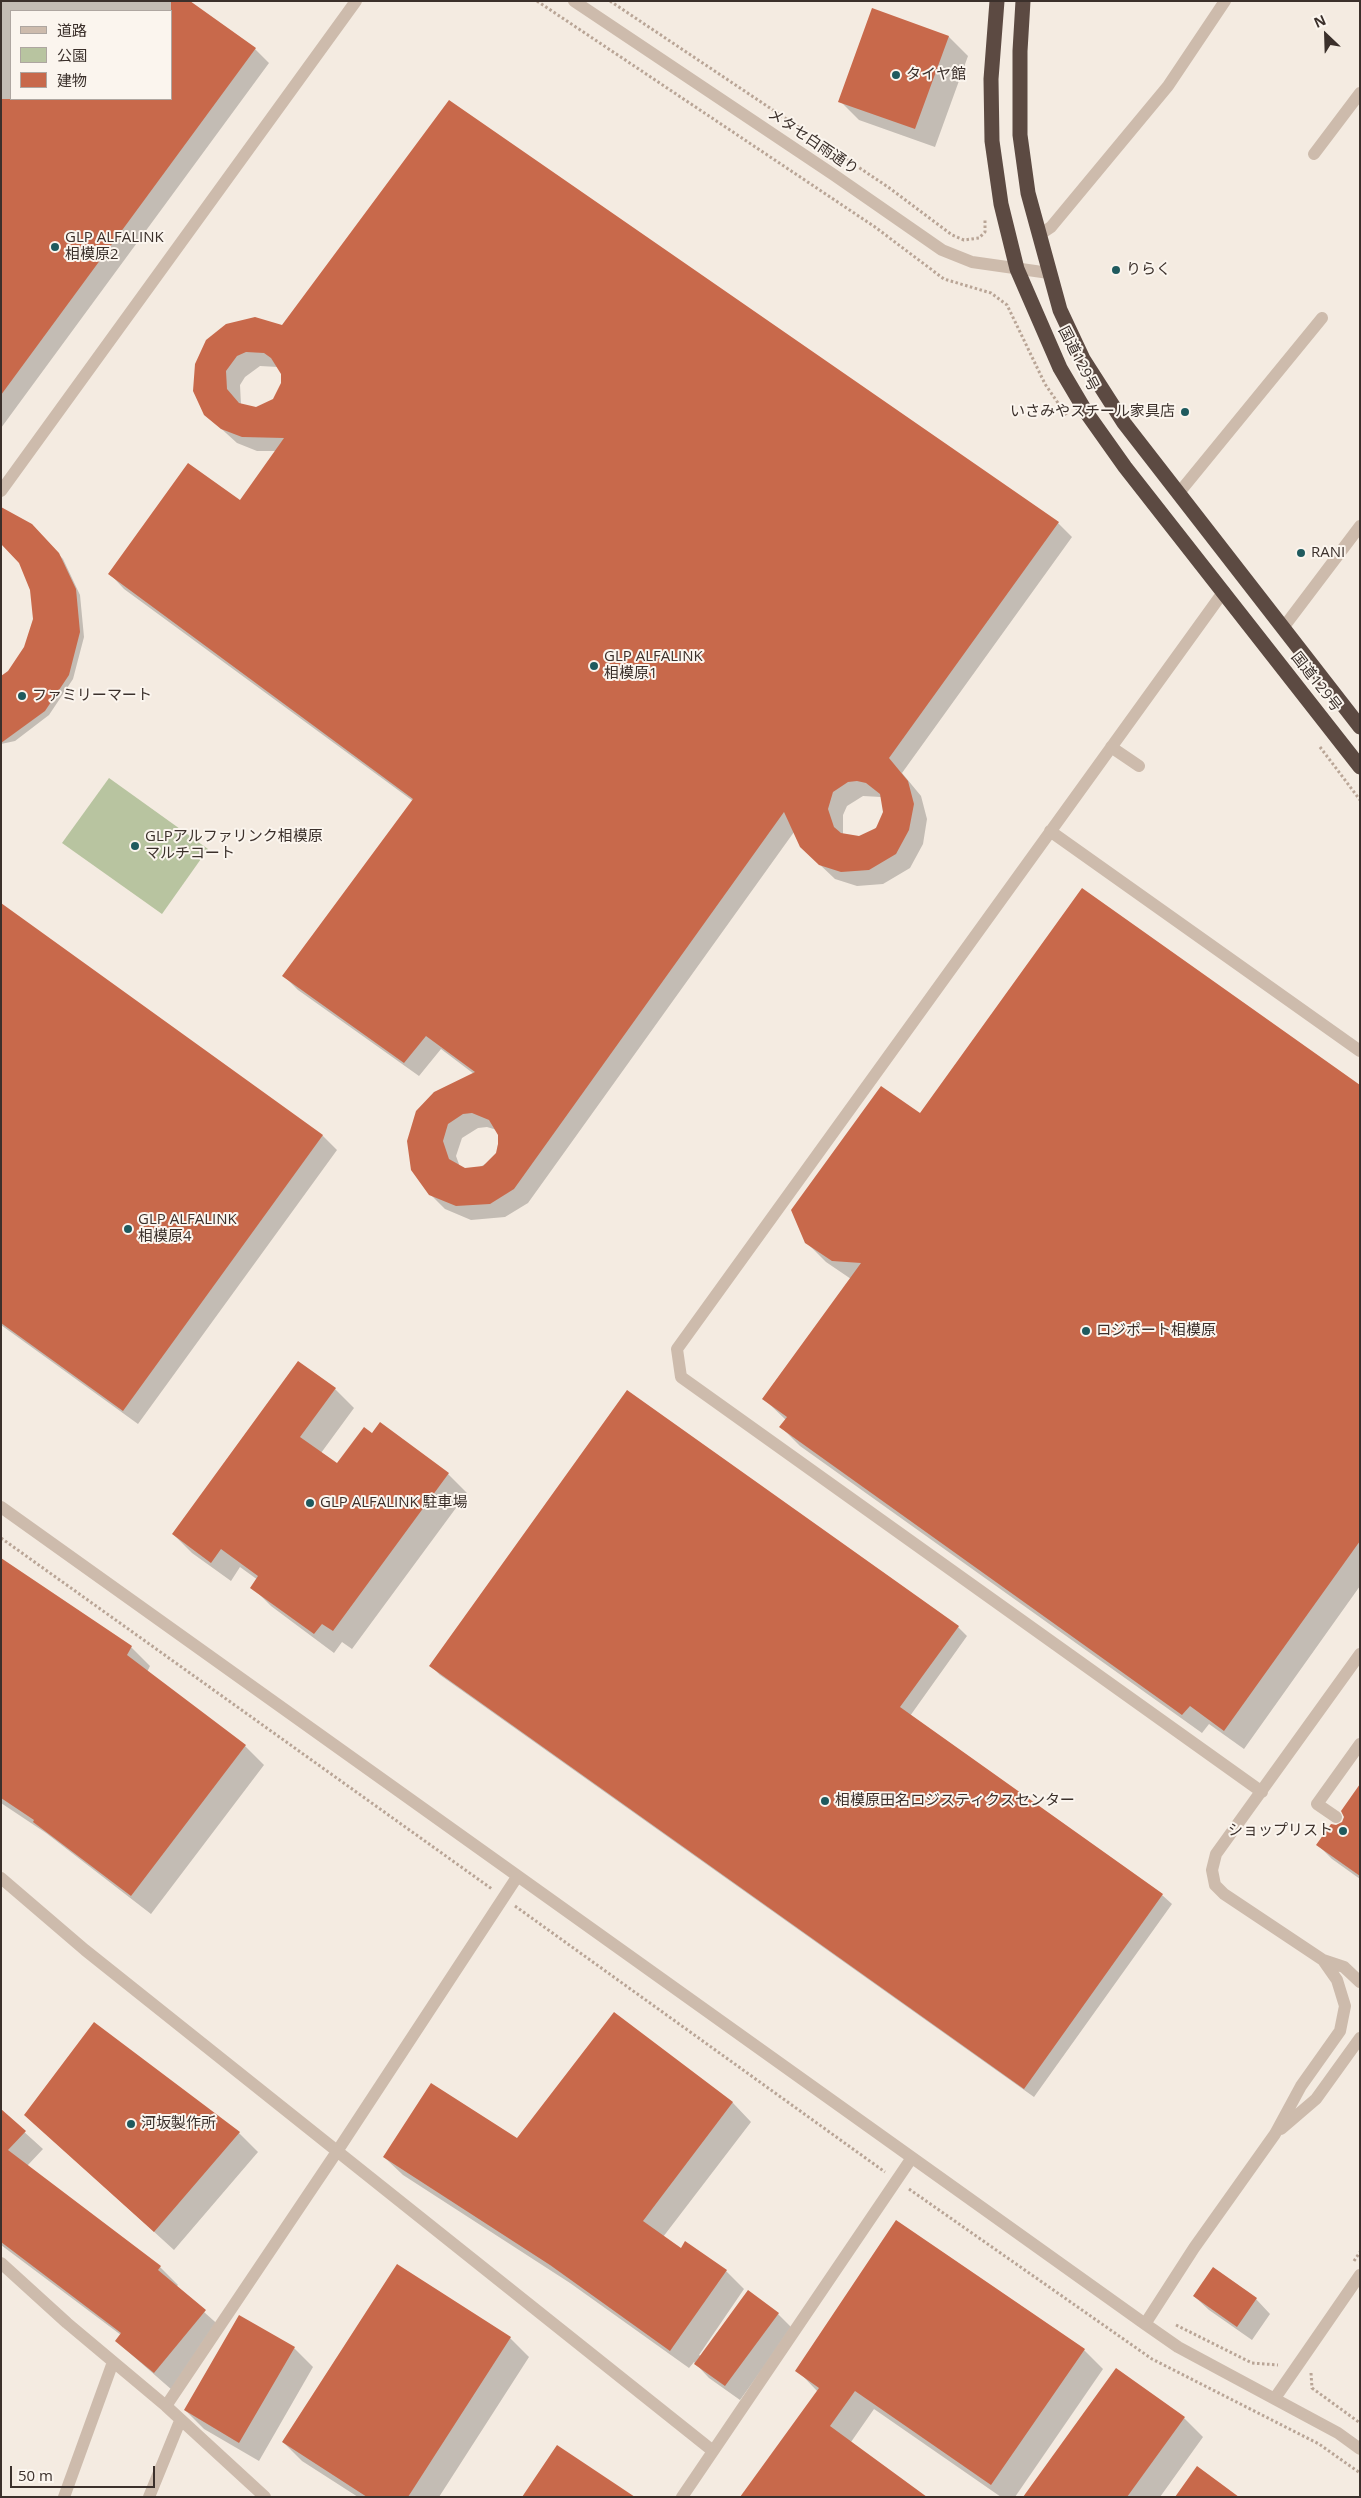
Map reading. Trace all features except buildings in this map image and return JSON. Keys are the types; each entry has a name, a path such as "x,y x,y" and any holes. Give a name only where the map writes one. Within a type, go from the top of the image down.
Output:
{"highway":[{"name":"国道129号","path":"997,1 991,79 992,141 1001,204 1017,269 1060,368 1086,412 1126,467 1360,767"},
{"name":"国道129号","path":"1023,1 1019,61 1020,134 1028,193 1060,310 1088,366 1124,423 1360,727"}],"street":[{"path":"1,491 356,1"},
{"name":"メタセ白雨通り","path":"574,1 834,175 942,250 972,262 1049,273"},
{"path":"1039,235 1056,220 1162,93 1225,1"},
{"path":"1314,154 1360,93"},
{"path":"1178,494 1322,318"},
{"path":"1283,628 1360,526"},
{"path":"1224,591 676,1349 681,1377 1262,1792"},
{"path":"1111,747 1139,766"},
{"path":"1050,831 1360,1051"},
{"path":"1,1507 911,2159 1178,2347 1338,2433 1360,2449"},
{"path":"1360,1654 1216,1854 1212,1870 1215,1885 1323,1960 1344,1967 1360,1982"},
{"path":"1336,1817 1317,1804 1360,1744"},
{"path":"166,2406 338,2150 517,1876"},
{"path":"1,1878 85,1950 713,2451"},
{"path":"1145,2324 1194,2248 1275,2134 1301,2086 1340,2032 1345,2006 1337,1980 1323,1960"},
{"path":"1275,2134 1316,2099 1360,2038"},
{"path":"682,2497 911,2159"},
{"path":"1,2263 67,2323 166,2406 180,2421 266,2497"},
{"path":"1275,2398 1360,2275"},
{"path":"64,2497 113,2362"},
{"path":"149,2497 180,2421"}],"path":[{"path":"537,1 862,218 944,279 991,293 1007,305 1018,328"},
{"path":"610,1 888,187 952,234 964,240 979,238"},
{"path":"1,1538 897,2180 1152,2359 1319,2444 1360,2473"},
{"path":"1310,2382 1312,2388 1327,2401 1360,2423"}],"green space":[{"name":"GLPアルファリンク相模原 マルチコート","path":"109,778 208,849 162,914 62,843"}],"place":[{"name":"タイヤ館","path":"896,75"},
{"name":"GLP ALFALINK 相模原2","path":"55,247"},
{"name":"りらく","path":"1116,270"},
{"name":"いさみやスチール家具店","path":"1185,412"},
{"name":"RANI","path":"1301,553"},
{"name":"GLP ALFALINK 相模原1","path":"594,666"},
{"name":"ファミリーマート","path":"22,696"},
{"name":"GLPアルファリンク相模原 マルチコート","path":"135,846"},
{"name":"GLP ALFALINK 相模原4","path":"128,1229"},
{"name":"ロジポート相模原","path":"1086,1331"},
{"name":"GLP ALFALINK 駐車場","path":"310,1503"},
{"name":"相模原田名ロジスティクスセンター","path":"825,1801"},
{"name":"ショップリスト","path":"1343,1831"},
{"name":"河坂製作所","path":"131,2124"}]}
